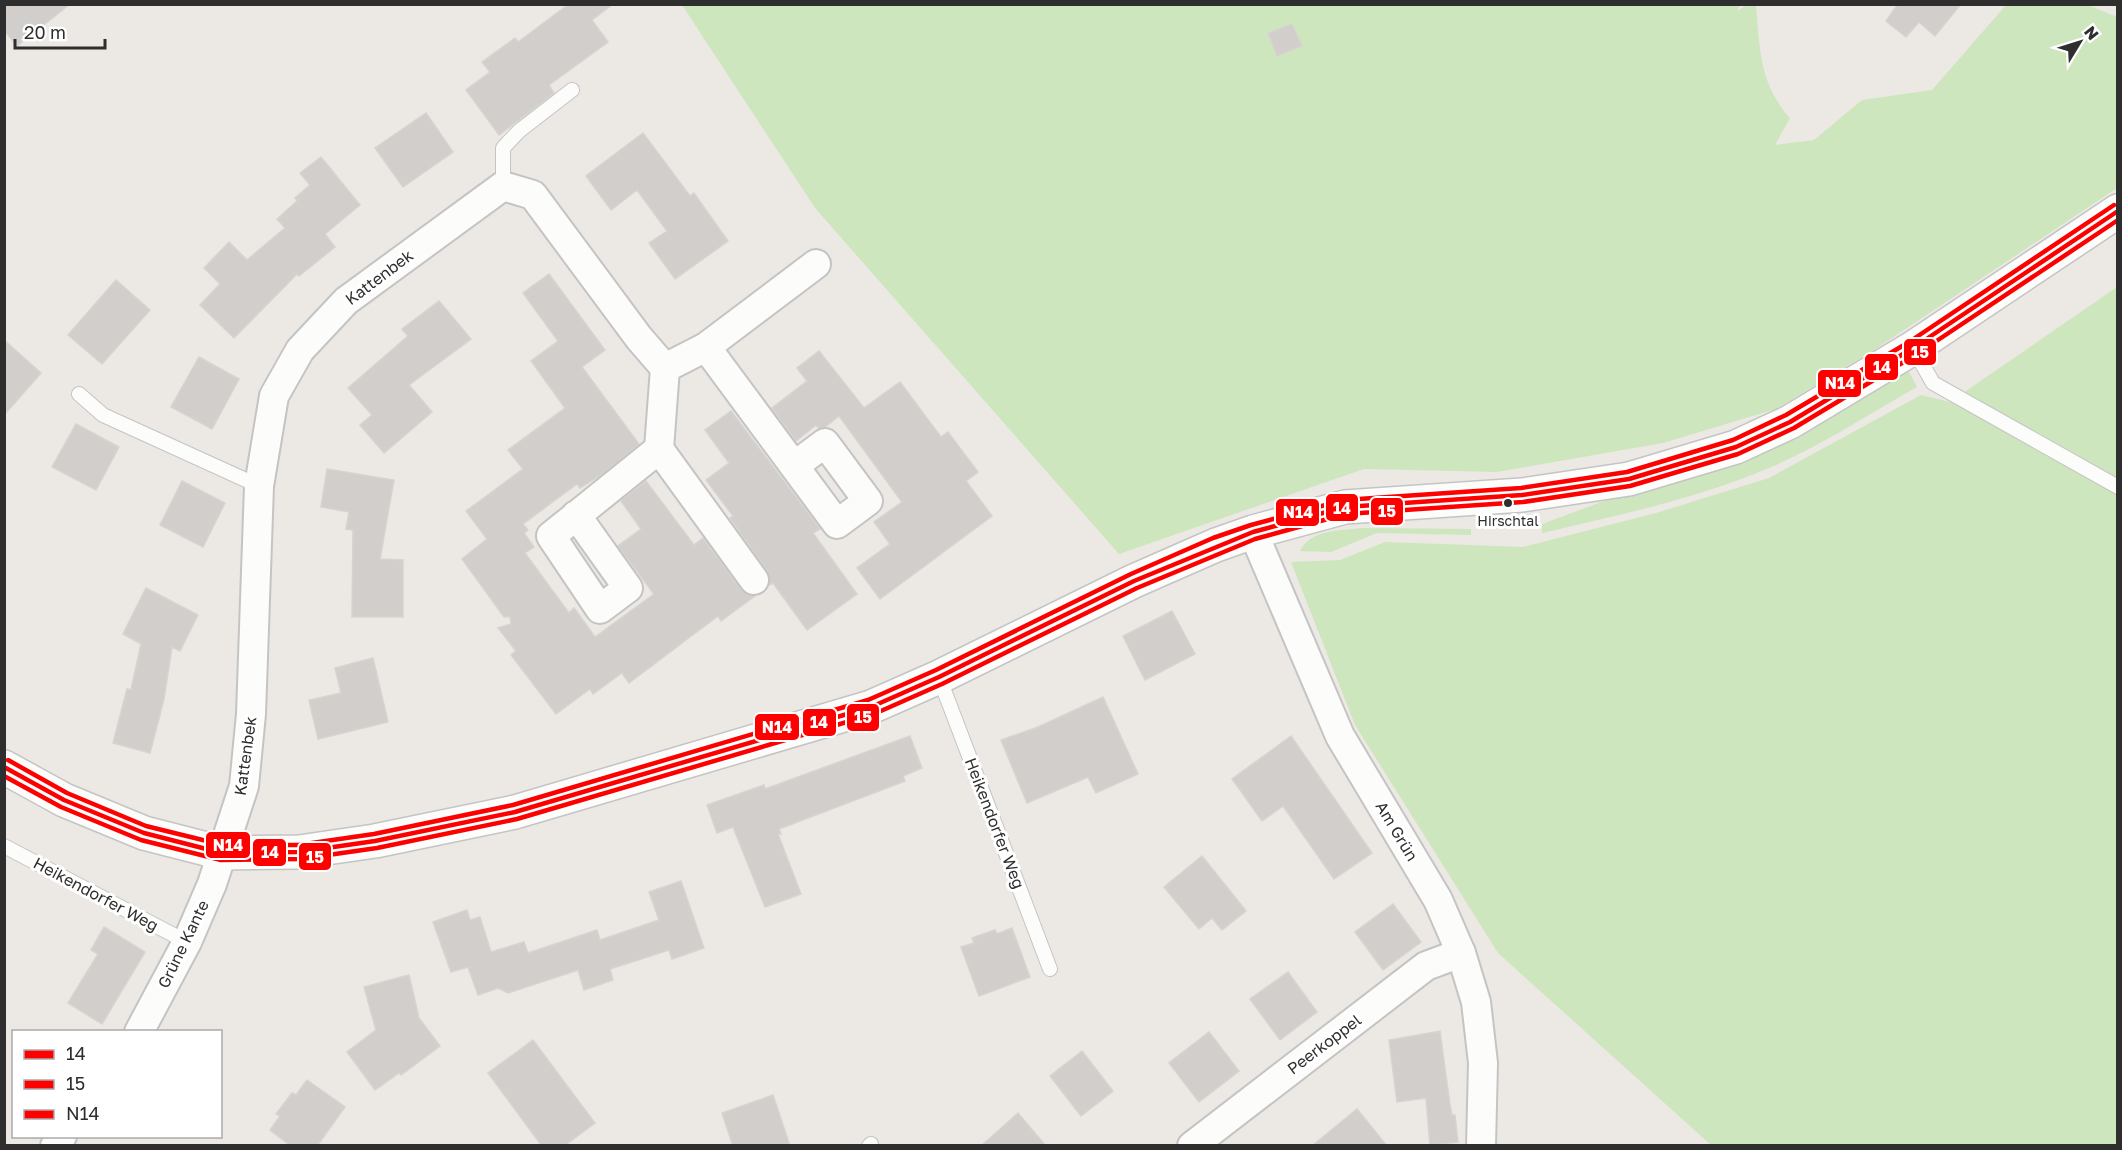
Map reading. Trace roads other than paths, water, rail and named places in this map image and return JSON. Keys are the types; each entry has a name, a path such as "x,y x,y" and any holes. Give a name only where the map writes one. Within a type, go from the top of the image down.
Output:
{"street":[{"path":"503,186 533,195 639,338 665,368 658,449 754,580"},
{"name":"Kattenbek","path":"222,853 244,786 251,714 259,486 274,396 300,350 346,301 503,186"},
{"path":"4,766 64,800 144,834 222,853 299,852 375,841 515,812 871,706 939,677 1134,581 1216,545 1253,532 1345,507 1504,496 1629,479 1736,447 1790,422 1913,348 2118,211"},
{"path":"665,368 706,347 816,264"},
{"path":"706,347 794,466"},
{"path":"576,515 658,449"},
{"name":"Am Grün","path":"1253,532 1340,736 1438,900 1461,953 1476,1002 1483,1063 1481,1146"},
{"name":"Grüne Kante","path":"140,1030 187,942 212,884 222,853"},
{"name":"Peerkoppel","path":"1192,1146 1426,966 1461,953"}],"lane":[{"path":"503,186 503,148 519,131 572,90"},
{"path":"1913,348 1934,383 2118,487"},
{"path":"79,394 103,416 259,486"},
{"name":"Heikendorfer Weg","path":"939,677 1050,969"},
{"name":"Heikendorfer Weg","path":"4,846 187,942"}],"place":[{"name":"Hirschtal","path":"1508,503"}]}
